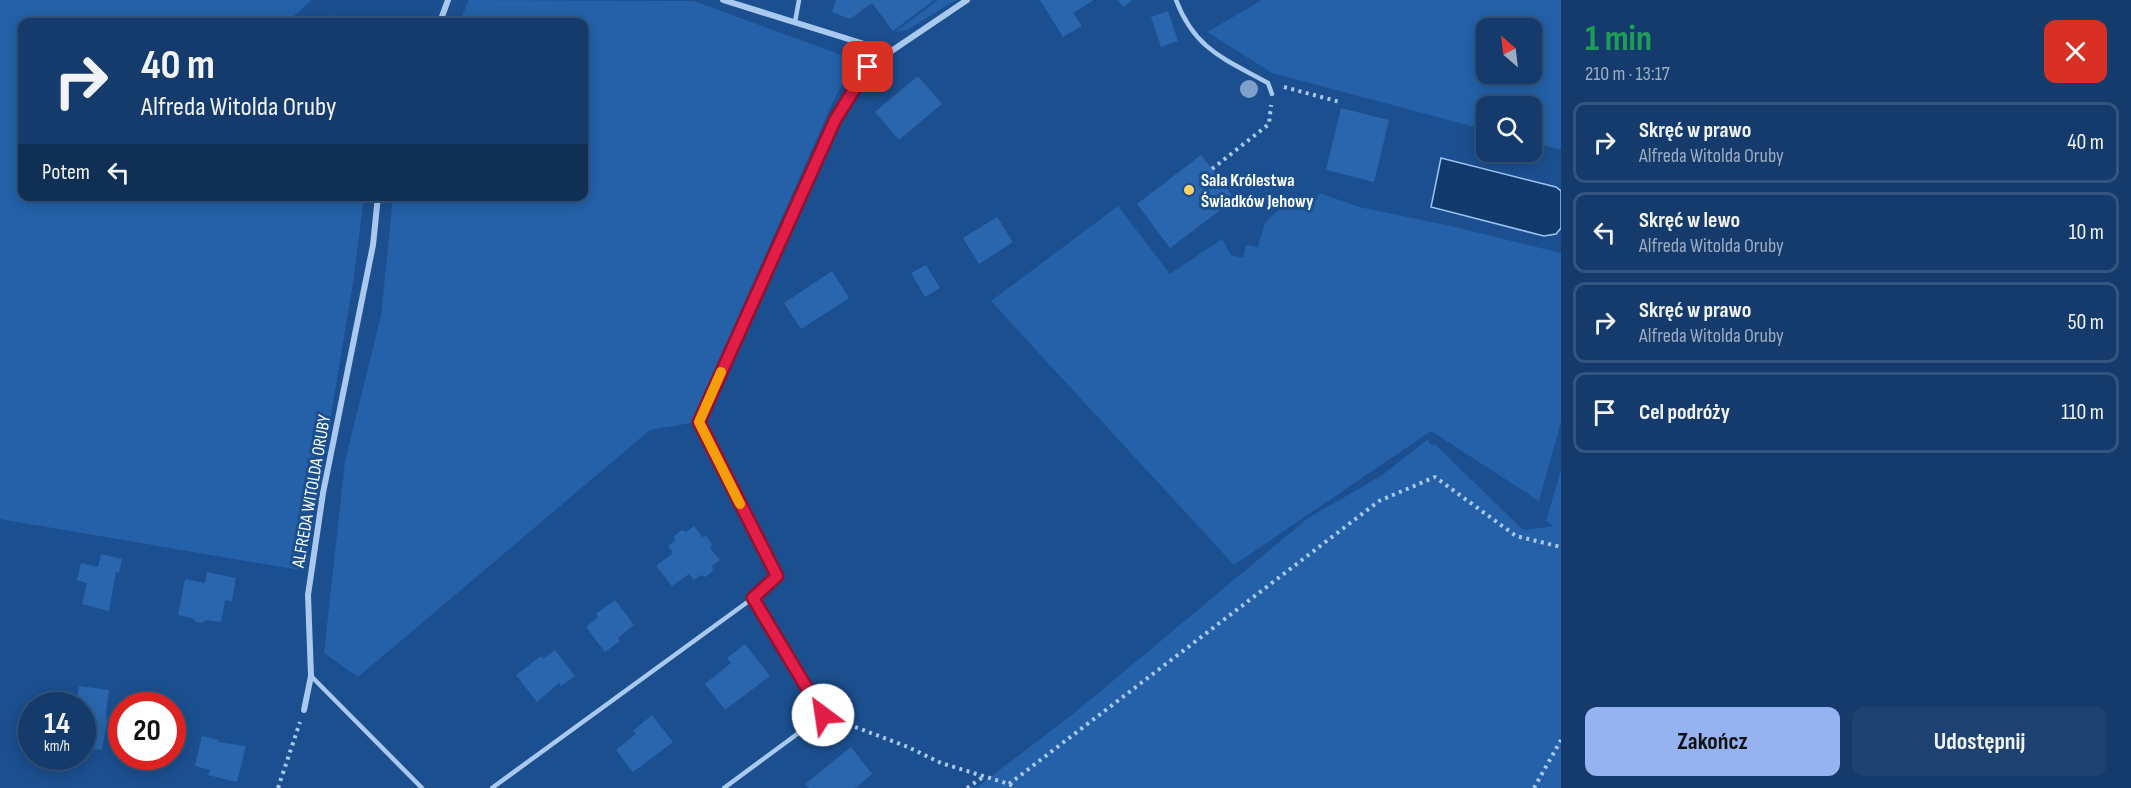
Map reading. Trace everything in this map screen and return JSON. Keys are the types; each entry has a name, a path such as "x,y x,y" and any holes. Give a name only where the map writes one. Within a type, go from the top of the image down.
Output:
{"street":[{"path":"441,18 448,0"},
{"path":"723,0 890,52 967,0"},
{"path":"753,598 777,576 699,422 835,120 879,49"},
{"name":"ALFREDA WITOLDA ORUBY","path":"304,710 312,676 309,595 324,493 373,245 377,201"}],"lane":[{"path":"795,22 799,0"},
{"path":"1176,0 1192,31 1204,46 1268,83 1272,94"},
{"path":"492,788 753,598 823,715 724,788"},
{"path":"312,676 422,788"}],"path":[{"path":"1268,83 1340,102"},
{"path":"1212,169 1269,124 1272,94"},
{"path":"1009,784 1379,501 1435,477 1516,536 1561,547"},
{"path":"278,788 304,710"},
{"path":"823,715 908,747 941,763 1016,788"},
{"path":"1534,788 1561,740"},
{"path":"967,788 983,776"}],"shaded area":[{"path":"0,0 312,0 292,18 18,18 18,201 363,201 353,283 305,571 0,519"},
{"path":"469,0 694,1 855,60 832,104 691,423 650,430 358,677 324,653 345,461 381,316 393,201 588,201 588,18 461,18"},
{"path":"938,0 956,0 907,30 895,32"},
{"path":"1262,0 1561,0 1561,150 1542,145 1542,96 1476,96 1476,127 1272,73 1207,32"},
{"path":"1441,158 1556,187 1561,191 1561,228 1556,234 1544,236 1431,207"},
{"path":"1320,193 1359,207 1451,226 1561,253 1561,422 1539,501 1431,431 1234,565 991,301 1118,206 1170,274 1222,239 1231,255 1243,258 1246,245 1258,247 1265,222 1282,207 1304,208"},
{"path":"1427,440 1432,446 1435,444 1523,530 1554,526 1546,521 1561,470 1561,788 976,788 1078,710 1308,518 1381,476"}],"building":[{"path":"836,0 934,0 893,31 872,3 850,19 832,12"},
{"path":"1040,0 1094,0 1073,13 1082,26 1063,37"},
{"path":"1118,0 1133,0 1123,7"},
{"path":"1168,11 1178,41 1161,47 1151,17"},
{"path":"918,76 942,104 899,140 875,112"},
{"path":"1341,108 1389,120 1374,182 1326,170"},
{"path":"1201,155 1235,199 1170,248 1137,204"},
{"path":"997,217 1013,242 979,264 963,238"},
{"path":"926,265 940,288 925,297 911,273"},
{"path":"832,271 849,298 801,329 784,303"},
{"path":"694,526 702,537 706,536 712,544 710,548 720,560 712,566 713,571 705,577 701,575 694,580 689,574 672,586 656,566 673,553 668,546 675,541 674,536"},
{"path":"101,554 122,559 119,573 116,572 109,611 82,604 87,583 77,580 81,563 98,567"},
{"path":"207,572 236,578 232,601 225,600 221,622 206,620 202,623 196,622 193,618 178,615 185,579 205,583"},
{"path":"615,600 634,625 618,638 620,641 605,652 586,627 598,617 596,614"},
{"path":"745,644 770,676 725,710 705,684 731,663 727,658"},
{"path":"555,650 575,676 561,686 559,683 537,702 516,675 541,656 543,659"},
{"path":"79,686 109,690 102,750 96,749 96,692 78,692"},
{"path":"652,715 673,742 633,772 616,750 636,734 633,731"},
{"path":"202,736 219,740 218,742 246,746 237,782 208,775 210,770 195,766"},
{"path":"851,747 872,774 855,788 809,788 805,784"}],"slow traffic":[{"path":"721,372 699,422 740,504"}],"place":[{"name":"Sala Królestwa Świadków Jehowy","path":"1189,190"}],"route":[{"path":"823,715 753,598 777,576 699,422 835,120 868,67"}]}
